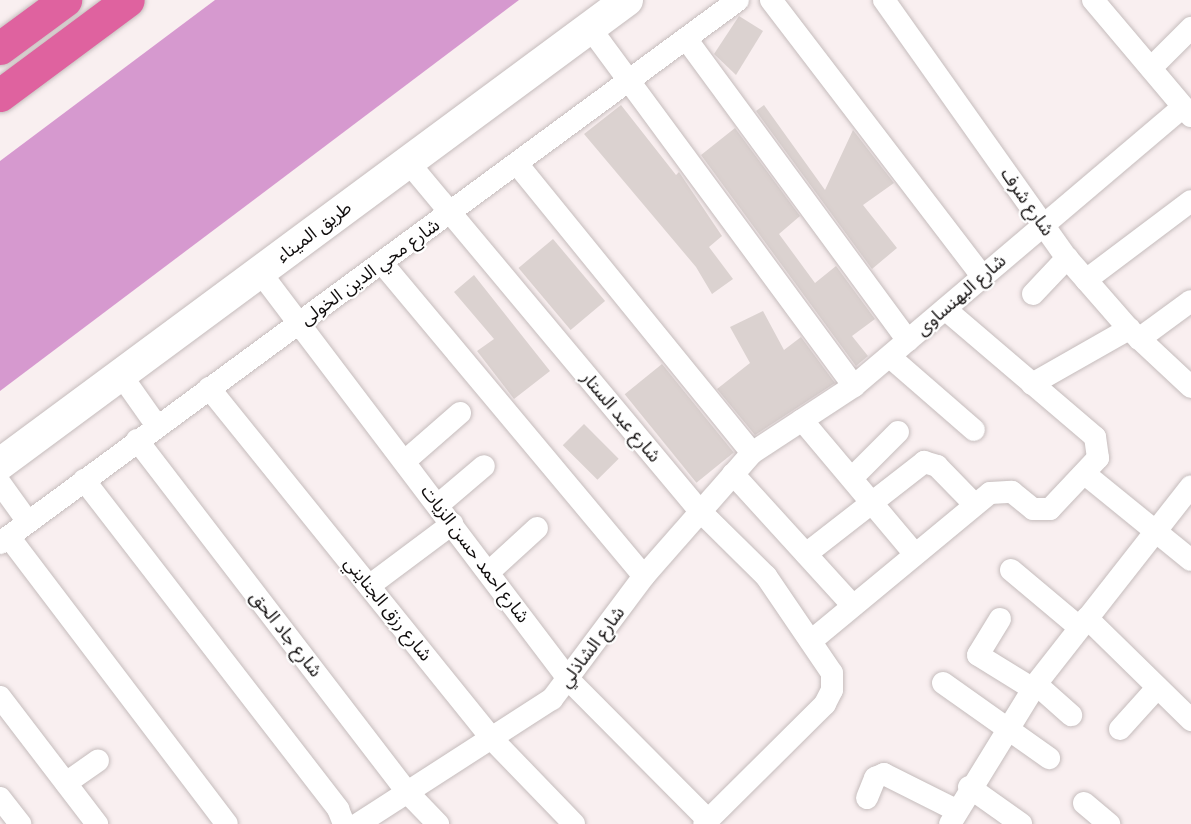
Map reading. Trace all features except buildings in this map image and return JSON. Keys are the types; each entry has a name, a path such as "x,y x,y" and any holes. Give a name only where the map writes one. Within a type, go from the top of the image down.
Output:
{"highway":[{"path":"0,48 65,0"},
{"path":"0,95 128,0"}],"street":[{"name":"طريق الميناء","path":"0,464 627,0"},
{"name":"شارع محي الدين الخولى","path":"4,540 137,440 631,83 738,0"},
{"path":"771,0 983,277"},
{"name":"شارع شرف","path":"884,0 1067,258 1134,334 1191,387"},
{"path":"1093,0 1187,111"},
{"path":"590,28 854,386"},
{"path":"1151,68 1191,28"},
{"path":"687,40 908,341"},
{"name":"شارع البهنساوى","path":"733,474 752,453 854,386 1043,225 1187,111"},
{"name":"شارع عبد الستار","path":"408,162 700,511 766,576 832,673 832,690 825,704 706,822"},
{"path":"518,165 752,453"},
{"path":"1086,280 1191,201"},
{"path":"1033,294 1067,258"},
{"path":"382,263 644,576"},
{"name":"شارع احمد حسن الزيات","path":"260,272 569,680 706,822"},
{"path":"1032,384 1134,334 1191,301"},
{"path":"811,641 990,493 1005,491 1033,508 1050,509 1085,474 1100,453 1095,437 945,309"},
{"path":"890,357 974,430"},
{"path":"121,375 157,426"},
{"name":"شارع رزق الجنايني","path":"209,388 492,739 574,824"},
{"path":"405,461 460,413"},
{"path":"802,420 915,554"},
{"path":"852,478 898,432"},
{"name":"شارع جاد الحق","path":"137,440 410,794 438,824"},
{"path":"806,554 920,464 928,462 975,505"},
{"path":"438,505 484,466"},
{"path":"733,474 852,605"},
{"name":"شارع الشاذلي","path":"358,824 410,794 552,699 569,680 644,576 733,474"},
{"path":"1085,474 1157,528 1191,560"},
{"path":"84,480 338,809 344,824"},
{"path":"0,483 28,522"},
{"path":"867,798 875,778 884,774 953,817 969,787 1034,686 1191,486"},
{"path":"369,586 452,524"},
{"path":"489,572 537,528"},
{"path":"4,540 227,824"},
{"path":"1011,570 1083,622 1191,720"},
{"path":"1000,619 978,655 1034,686 1071,715"},
{"path":"944,683 1008,726 1049,758"},
{"path":"1120,729 1157,688"},
{"path":"0,697 98,824"},
{"path":"66,783 98,761"},
{"path":"969,787 1021,824"},
{"path":"0,798 20,824"},
{"path":"1084,803 1109,824"}],"shaded area":[{"path":"215,0 519,0 0,391 0,161"}]}
